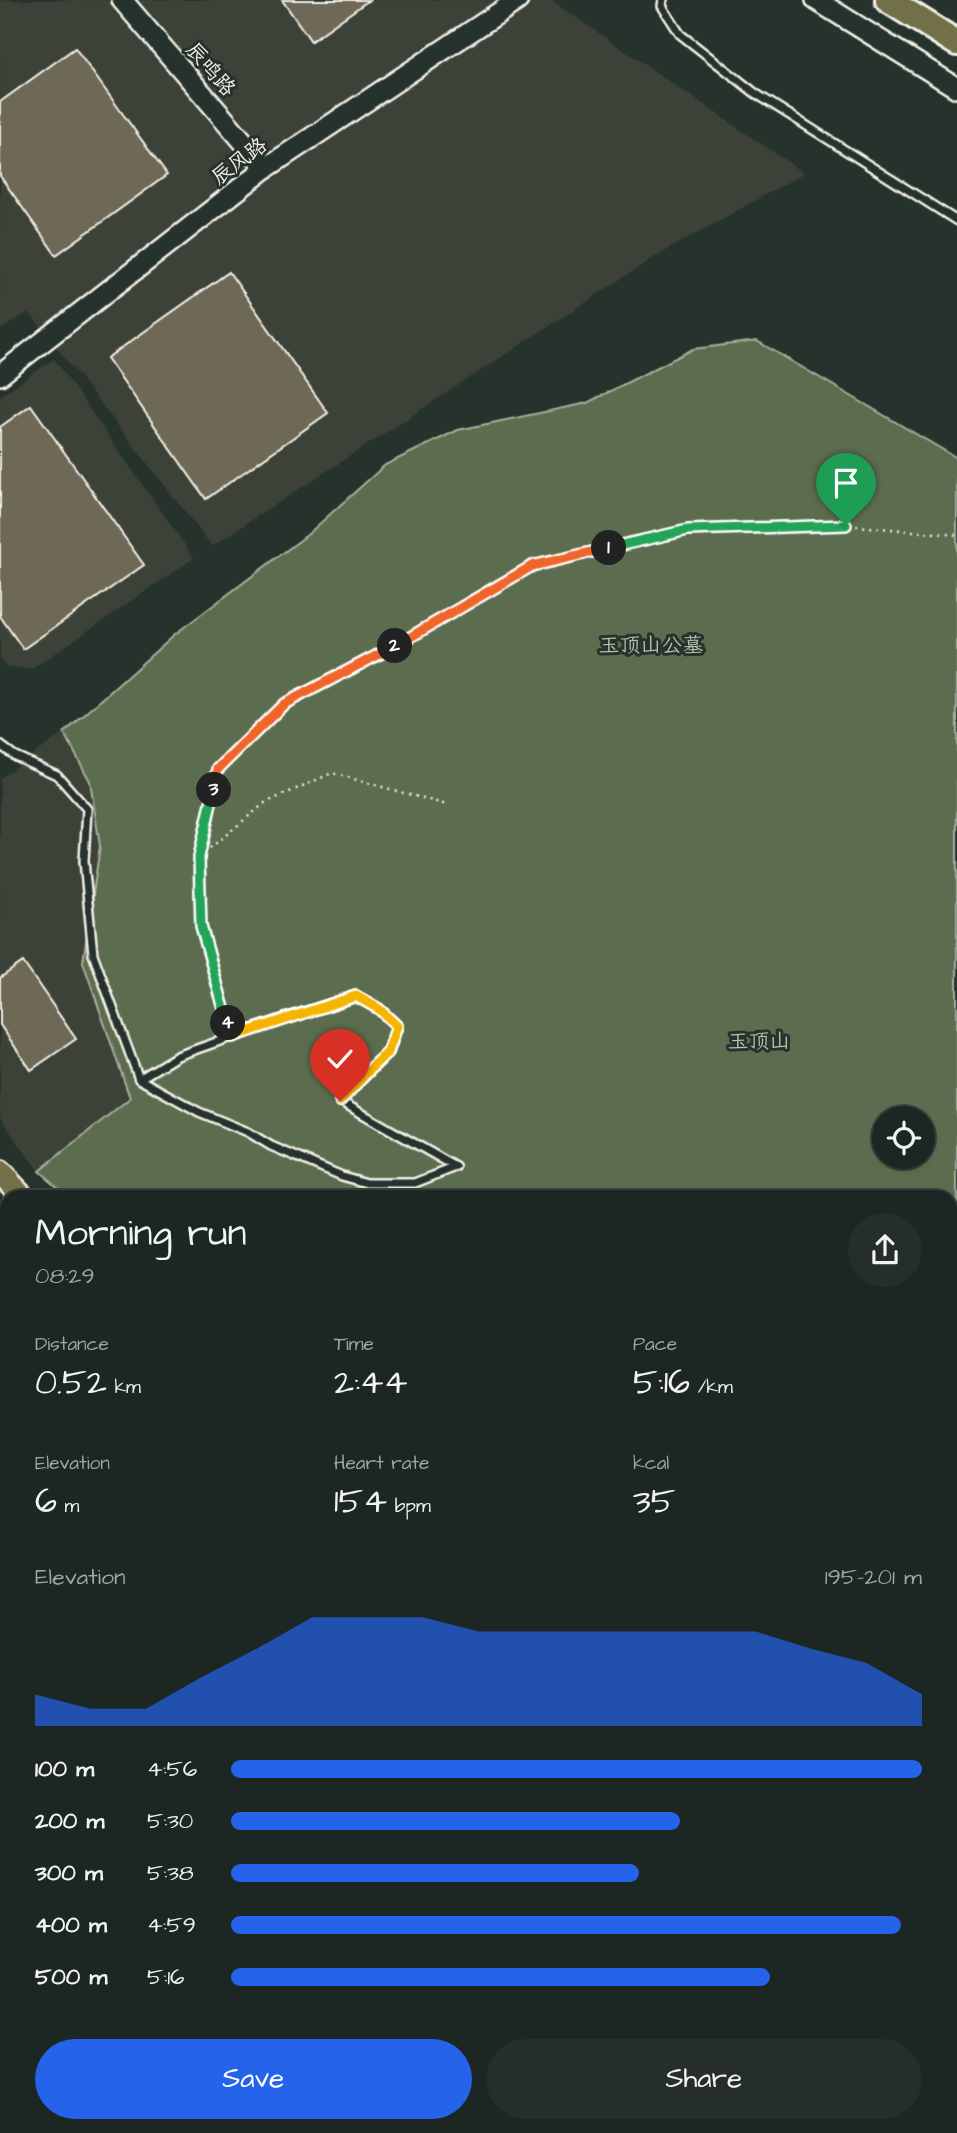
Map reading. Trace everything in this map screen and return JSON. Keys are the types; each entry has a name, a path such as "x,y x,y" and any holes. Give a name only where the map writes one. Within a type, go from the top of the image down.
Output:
{"highway":[{"path":"888,0 957,43"}],"main road":[{"path":"0,1172 17,1190"}],"street":[{"name":"辰鸣路","path":"122,0 265,168"},
{"name":"辰风路","path":"0,375 265,168 518,0"},
{"path":"816,0 957,88"}],"lane":[{"path":"663,0 662,6 680,34 755,93 957,221"},
{"path":"0,745 15,756 57,775 87,809 84,861 93,954 139,1079 199,1112 248,1132 271,1146 342,1176 367,1183 415,1183 456,1167 340,1101 388,1052 397,1026 379,1009 356,996 177,1056 139,1079"}],"path":[{"path":"232,1037 201,926 199,857 218,769 284,704 419,634 532,566 688,530 846,525 957,535"},
{"path":"199,857 265,803 332,773 447,805"}],"shaded area":[{"path":"0,0 550,0 804,173 656,256 212,546 29,312 0,330"},
{"path":"54,359 194,558 32,669 6,667 0,658 0,396"},
{"path":"64,733 90,781 100,846 83,962 130,1098 39,1171 0,1118 0,778"}],"green space":[{"name":"玉顶山公墓","path":"757,341 957,458 957,1190 61,1190 39,1171 130,1098 83,962 100,846 90,781 64,733 175,634 307,535 385,465 458,430 587,403 693,349"}],"building":[{"path":"282,0 369,0 311,41"},
{"path":"75,48 167,175 56,255 0,176 0,102"},
{"path":"229,272 328,413 206,499 107,358"},
{"path":"31,405 144,565 23,649 0,616 0,427"},
{"path":"23,962 76,1039 31,1070 0,1025 0,978"}],"route":[{"path":"340,1101 388,1052 397,1026 379,1009 356,996 232,1037 201,926 199,857 218,769 284,704 419,634 532,566 688,530 846,525"}],"park label":[{"name":"玉顶山","path":"759,1041"}]}
